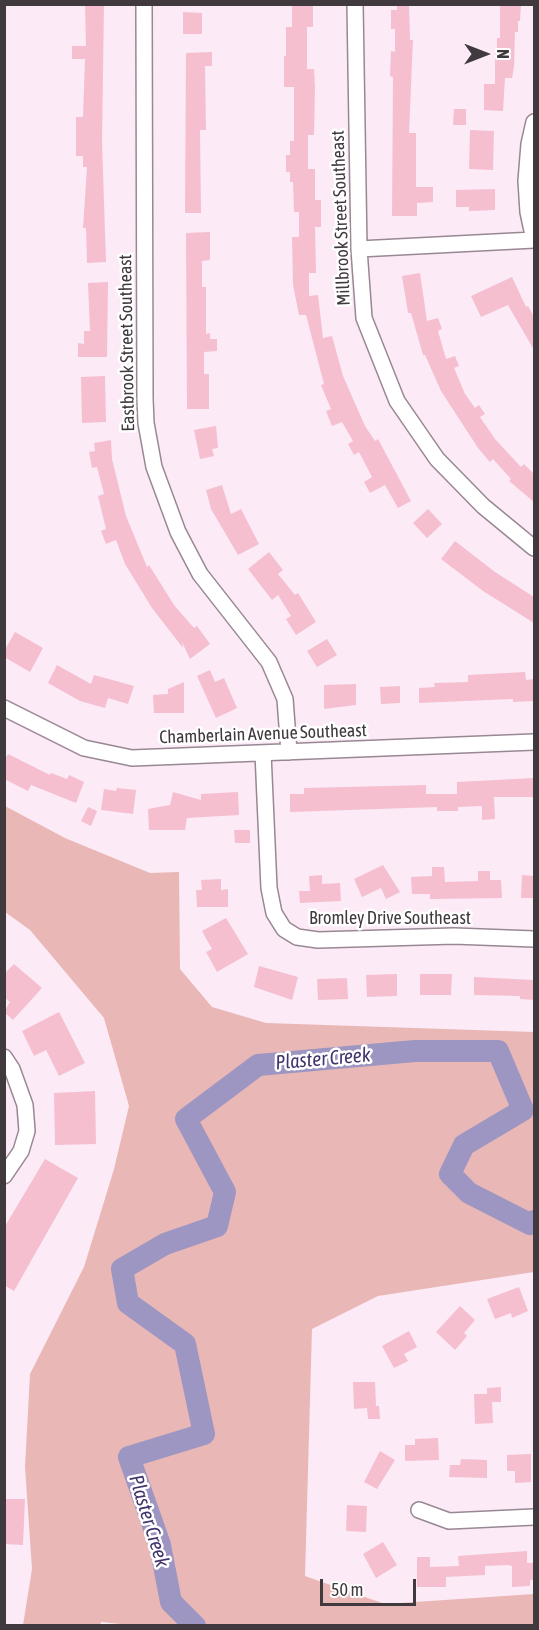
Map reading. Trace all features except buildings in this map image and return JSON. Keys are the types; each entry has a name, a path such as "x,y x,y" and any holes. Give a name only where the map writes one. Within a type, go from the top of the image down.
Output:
{"street":[{"name":"Eastbrook Street Southeast","path":"144,4 145,399 146,423 154,467 178,532 200,574 269,662 285,699 289,752"},
{"name":"Millbrook Street Southeast","path":"355,4 359,249 364,318 397,401 437,459 483,506 534,548"},
{"path":"359,249 534,240 528,212 526,181 529,144 534,122"},
{"name":"Chamberlain Avenue Southeast","path":"4,708 60,738 105,754 153,758 534,742"},
{"name":"Bromley Drive Southeast","path":"263,753 269,888 274,913 284,929 297,937 318,940 454,936 534,939"},
{"path":"4,1057 19,1088 27,1131 21,1151 4,1176"},
{"path":"419,1510 449,1521 534,1516"}],"shaded area":[{"path":"5,806 65,838 150,873 179,872 180,969 212,1007 266,1023 534,1032 534,1272 378,1296 312,1329 305,1576 385,1604 534,1594 534,1625 140,1626 101,1622 100,1626 23,1625 32,1569 25,1467 30,1374 84,1267 114,1169 129,1106 104,1018 30,930 5,912"}],"waterway":[{"name":"Plaster Creek","path":"195,1626 171,1602 160,1545 129,1457 204,1434 185,1344 128,1303 122,1269 165,1244 217,1226 225,1192 186,1119 258,1065 415,1051 498,1051 523,1110 464,1145 450,1174 469,1193 530,1224 534,1221"}]}
